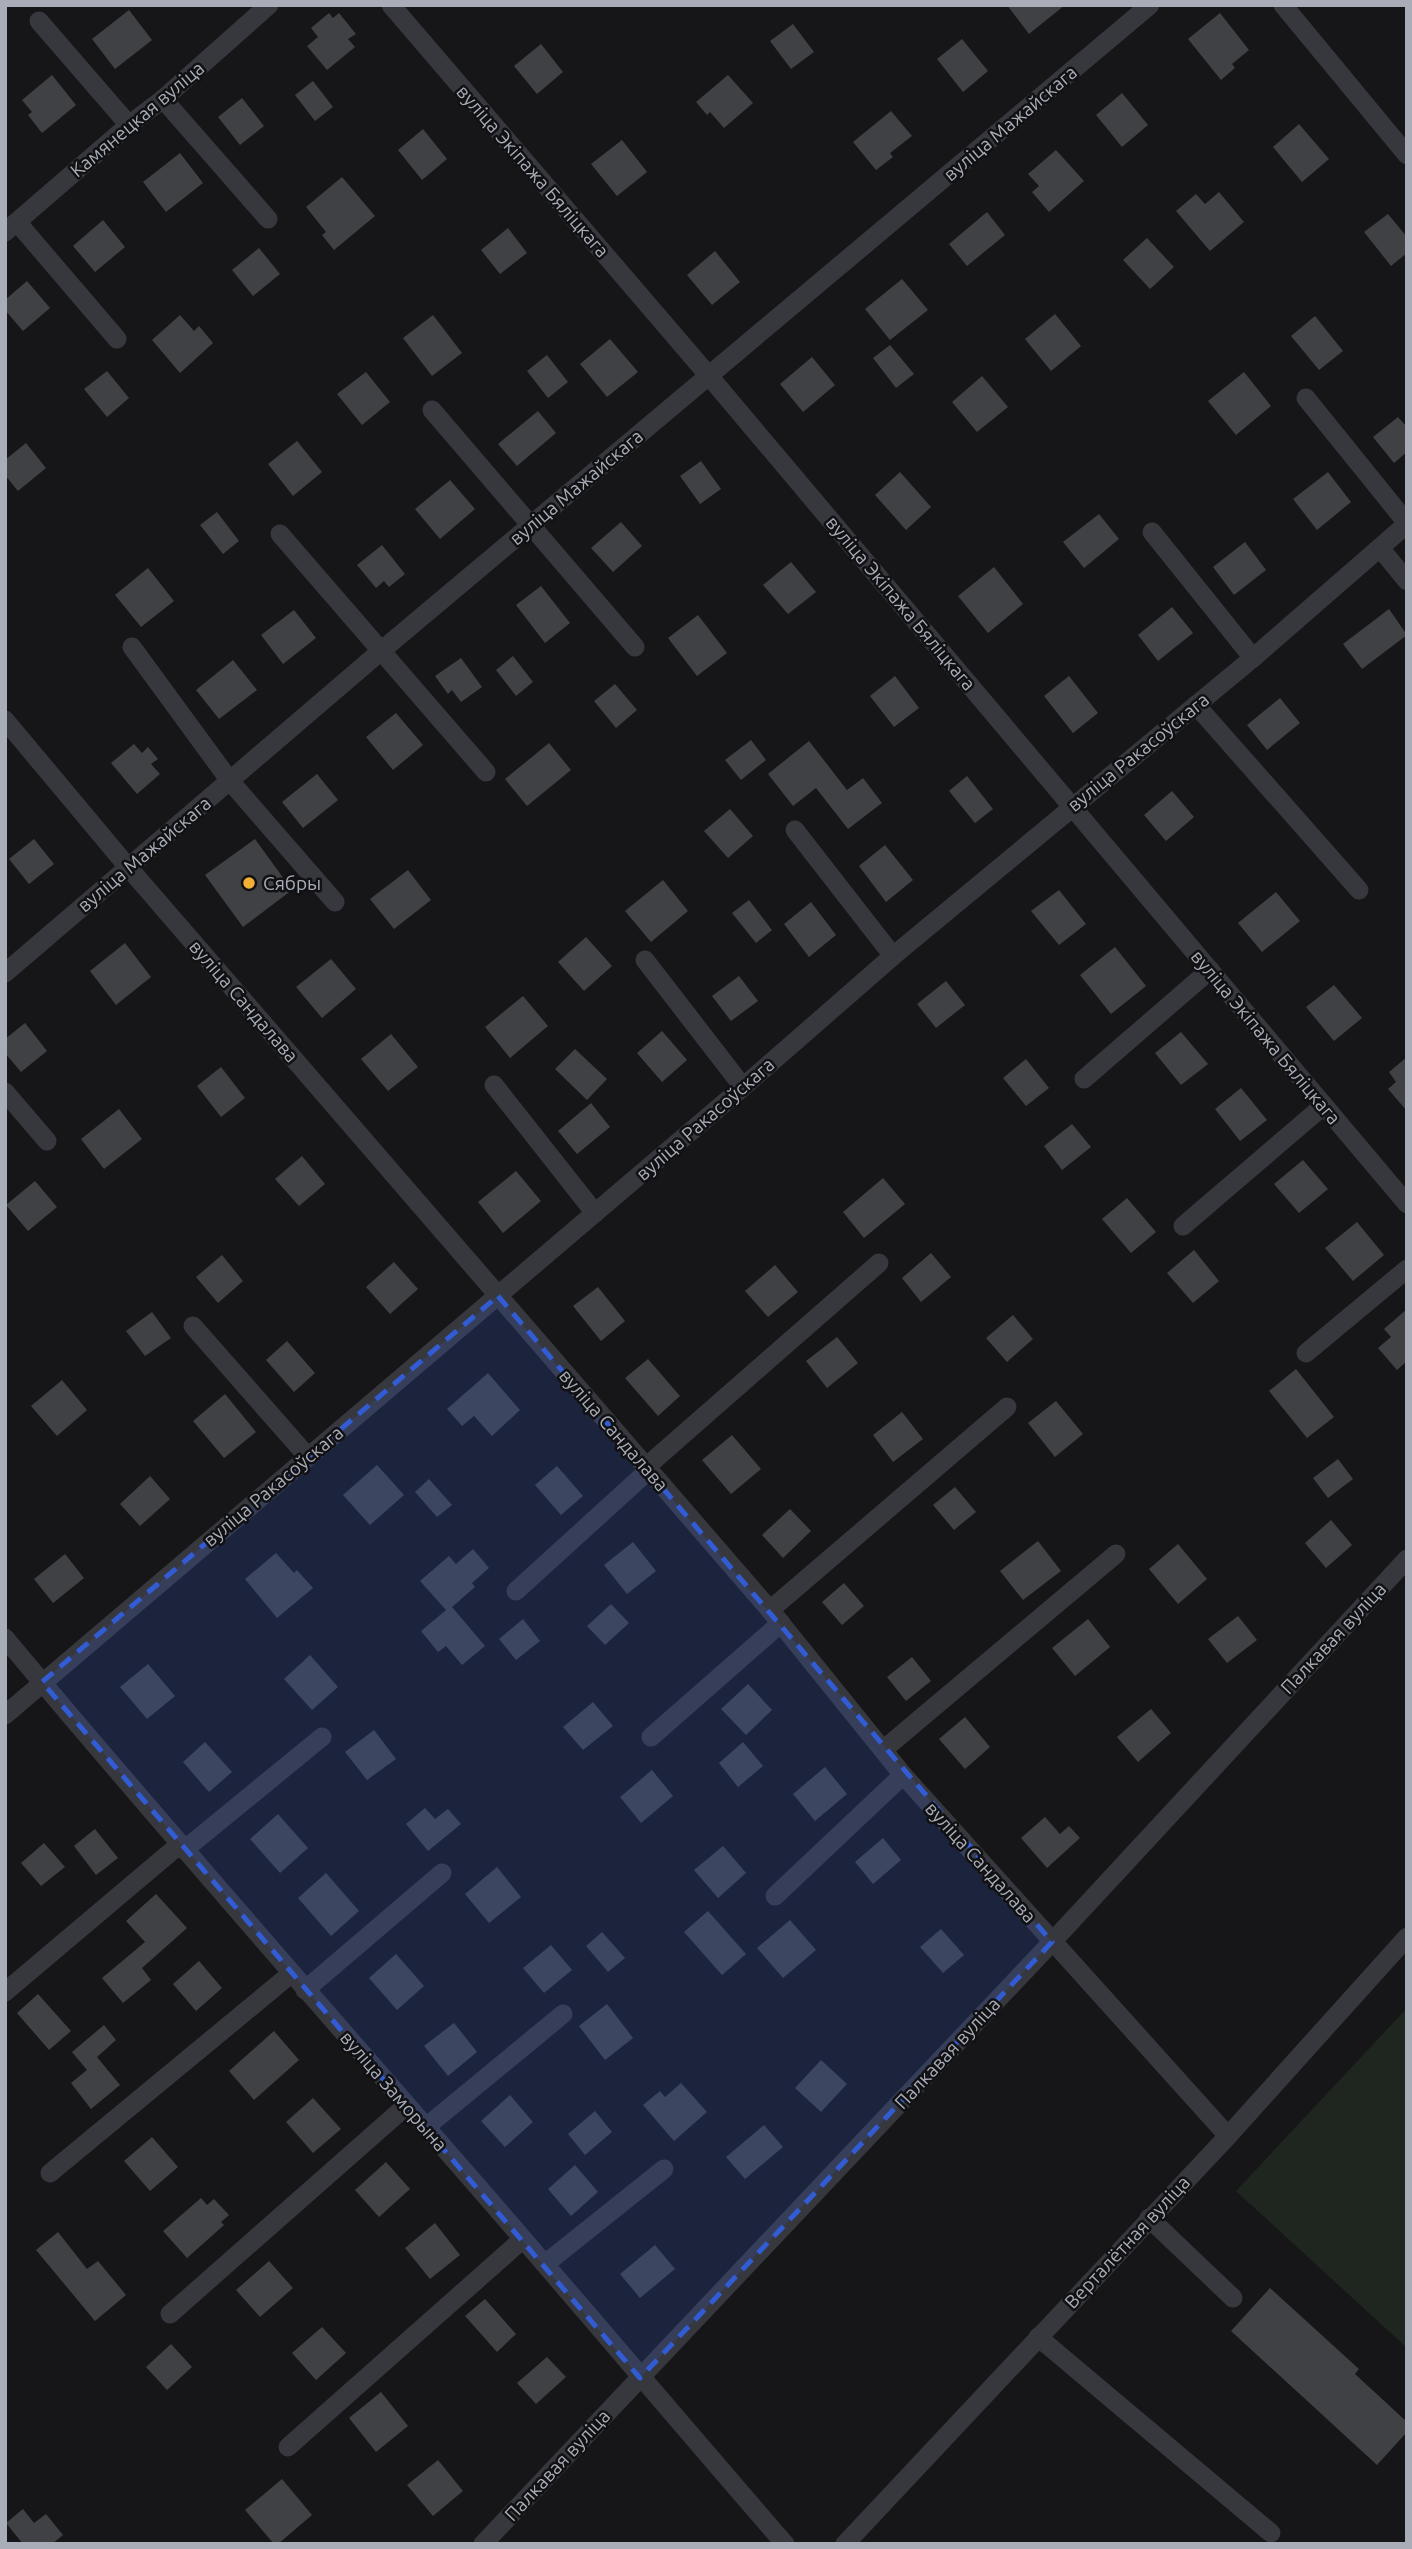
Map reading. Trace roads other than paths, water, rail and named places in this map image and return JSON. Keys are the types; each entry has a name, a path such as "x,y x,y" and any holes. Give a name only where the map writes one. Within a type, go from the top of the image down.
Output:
{"street":[{"name":"Камянецкая вуліца","path":"11,227 163,99 269,5"},
{"name":"вуліца Экіпажа Бяліцкага","path":"391,5 1073,805 1407,1204"},
{"name":"вуліца Мажайскага","path":"5,973 381,651 1150,5"},
{"path":"1283,5 1407,155"},
{"path":"39,20 129,125"},
{"path":"163,99 268,219"},
{"path":"11,227 117,339"},
{"path":"1306,398 1407,524"},
{"path":"432,410 635,647"},
{"name":"вуліца Ракасоўскага","path":"5,1714 743,1087 893,956 1253,658 1407,524"},
{"path":"1152,532 1253,658"},
{"path":"280,534 486,772"},
{"path":"1380,548 1407,581"},
{"path":"132,647 230,780 335,902"},
{"path":"1196,705 1359,890"},
{"name":"вуліца Сандалава","path":"5,720 128,867 775,1616 883,1751 1228,2136"},
{"path":"795,830 893,956"},
{"path":"645,960 743,1087"},
{"path":"1084,1079 1210,970"},
{"path":"494,1084 595,1213"},
{"path":"5,1092 47,1141"},
{"path":"1183,1226 1323,1106"},
{"path":"516,1591 647,1468 879,1263"},
{"path":"1306,1353 1407,1269"},
{"path":"193,1326 308,1457"},
{"path":"652,1737 775,1616 1007,1407"},
{"path":"883,1751 1116,1554"},
{"name":"Палкавая вуліца","path":"483,2544 1052,1942 1407,1559"},
{"name":"вуліца Заморына","path":"5,1638 182,1848 545,2263 640,2378 785,2544"},
{"path":"5,1992 322,1737"},
{"path":"775,1896 903,1774"},
{"path":"305,1990 442,1873"},
{"name":"Верталётная вуліца","path":"845,2544 1228,2136 1407,1937"},
{"path":"50,2173 292,1973"},
{"path":"426,2127 563,2014"},
{"path":"170,2314 406,2106"},
{"path":"545,2263 664,2169"},
{"path":"1149,2218 1233,2298"},
{"path":"288,2447 523,2239"},
{"path":"1038,2337 1271,2533"}],"place":[{"name":"Сябры","path":"249,883"}]}
